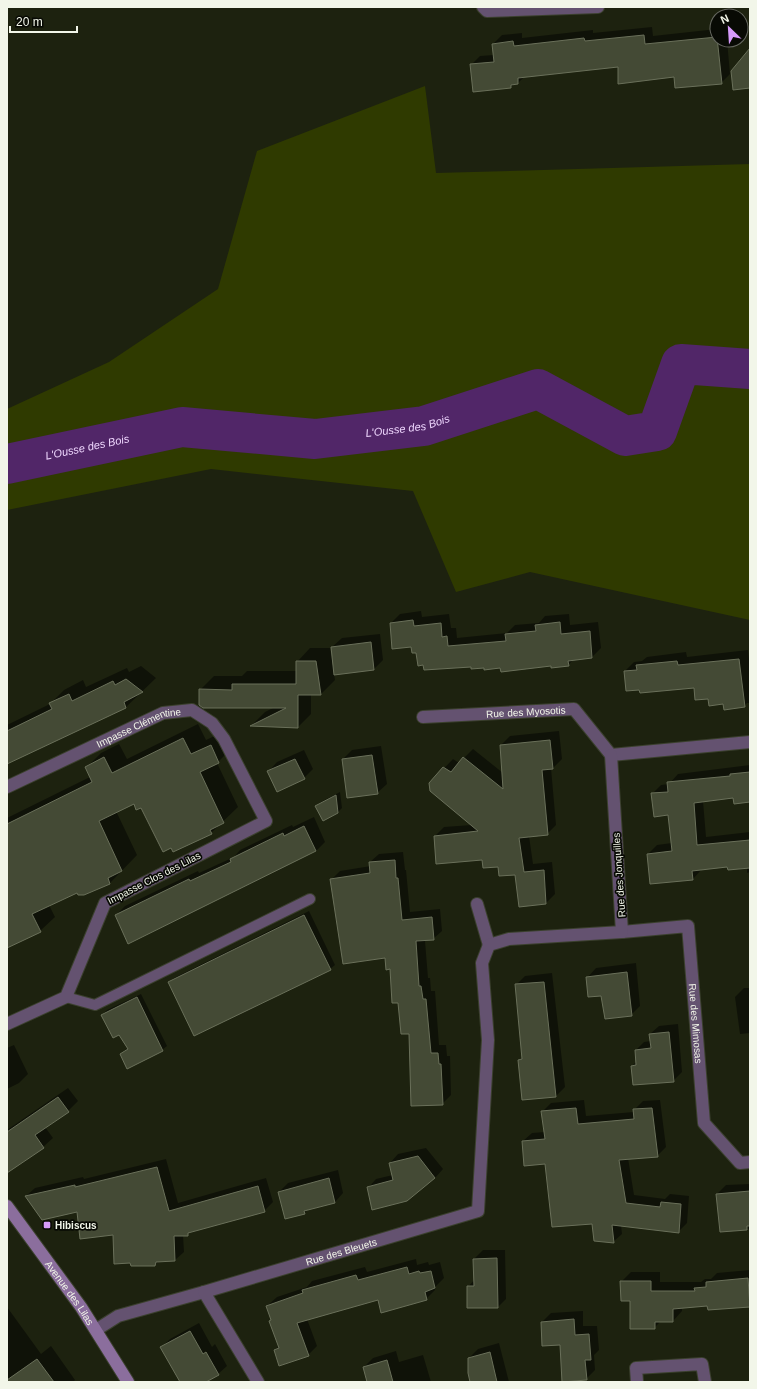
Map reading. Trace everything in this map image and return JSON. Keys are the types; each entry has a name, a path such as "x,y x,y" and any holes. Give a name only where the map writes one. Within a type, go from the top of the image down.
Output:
{"street":[{"path":"483,7 487,11 598,7"},
{"name":"Rue des Myosotis","path":"423,717 574,709 611,755"},
{"name":"Impasse Clémentine","path":"7,786 163,713 192,710 212,723 224,739 266,821"},
{"path":"611,755 750,742"},
{"name":"Rue des Jonquilles","path":"489,945 509,939 622,932 611,755"},
{"name":"Impasse Clos des Lilas","path":"66,997 105,903 266,821"},
{"path":"477,904 489,945"},
{"name":"Rue des Mimosas","path":"622,932 688,926 704,1123 740,1163 750,1162"},
{"name":"Rue des Bleuets","path":"96,1330 118,1316 478,1211 488,1040 482,963 489,945"},
{"path":"7,1024 66,997"},
{"name":"Avenue des Lilas","path":"7,1206 96,1330 128,1382"},
{"path":"204,1292 258,1382"},
{"path":"637,1382 636,1368 702,1364 704,1382"}],"lane":[{"path":"66,997 95,1005 310,899"}],"green space":[{"path":"425,86 436,173 750,164 750,620 530,572 456,592 413,491 211,469 7,510 7,409 109,362 218,289 257,151"}],"building":[{"path":"644,35 645,44 709,38 709,48 718,48 722,84 675,88 674,77 618,84 618,67 518,78 518,84 511,85 511,88 473,92 470,64 494,62 492,44 513,41 514,46 584,38 585,41"},
{"path":"750,48 750,88 733,90 731,71"},
{"path":"413,620 414,626 441,623 442,637 447,636 448,646 506,641 505,634 536,631 535,625 560,622 561,634 590,631 592,658 568,661 569,666 551,668 551,666 501,672 500,668 484,670 484,668 471,669 471,667 424,670 423,665 418,666 416,653 412,653 411,647 392,649 390,623"},
{"path":"371,642 374,670 334,675 331,647"},
{"path":"739,659 745,707 724,710 723,704 709,706 708,699 695,700 694,688 640,693 639,690 626,691 624,671 637,670 636,665 677,661 678,665"},
{"path":"296,661 316,661 321,695 298,695 298,728 250,726 286,708 203,708 199,705 199,689 232,690 232,684 296,684"},
{"path":"126,679 143,692 124,702 126,708 7,764 7,731 52,709 49,703 69,694 72,701 113,681 115,685"},
{"path":"183,738 191,754 211,745 219,763 200,772 224,823 210,830 212,834 173,852 171,848 163,852 141,808 136,810 134,804 99,821 122,871 108,878 110,884 84,895 78,895 77,893 32,914 41,932 7,948 7,824 92,782 85,767 104,757 112,773"},
{"path":"550,740 553,769 542,770 548,835 519,838 524,872 544,870 546,904 519,907 515,875 499,876 498,867 483,868 482,860 436,864 434,836 478,831 430,791 429,783 443,767 451,772 463,757 503,789 500,745"},
{"path":"372,755 378,794 347,798 342,759"},
{"path":"295,759 305,779 277,792 267,771"},
{"path":"750,772 750,802 734,804 733,798 694,803 697,845 750,840 750,868 728,870 727,867 692,871 693,880 650,884 647,854 672,851 668,815 654,817 651,793 668,792 667,782 730,776 730,774"},
{"path":"336,795 338,813 323,821 315,806"},
{"path":"304,826 316,851 128,944 115,915 189,879 190,881 231,862 230,859 283,833 284,836"},
{"path":"395,860 402,920 432,917 434,940 416,941 419,986 421,986 423,999 426,999 431,1053 438,1053 439,1064 441,1064 443,1105 411,1106 409,1034 401,1034 398,1003 392,1003 390,969 386,970 385,958 343,964 330,879 370,873 369,862"},
{"path":"304,915 331,970 194,1036 168,982"},
{"path":"627,972 632,1016 605,1019 601,996 588,997 586,977"},
{"path":"544,982 556,1097 522,1100 518,1060 522,1059 515,984"},
{"path":"137,997 163,1051 127,1069 120,1054 128,1049 119,1035 113,1038 101,1015"},
{"path":"669,1032 674,1082 633,1085 631,1066 636,1065 635,1050 651,1048 649,1034"},
{"path":"58,1097 69,1112 35,1135 44,1148 7,1173 7,1132"},
{"path":"576,1108 578,1124 634,1119 633,1109 652,1108 658,1157 619,1160 626,1203 660,1207 661,1202 681,1204 679,1233 612,1225 614,1243 594,1241 592,1224 552,1227 545,1164 524,1166 522,1141 545,1139 541,1111"},
{"path":"418,1156 435,1178 407,1201 372,1210 367,1187 393,1180 389,1163"},
{"path":"157,1167 169,1211 258,1186 265,1212 188,1233 188,1236 174,1236 175,1261 156,1262 155,1266 131,1266 130,1263 114,1264 113,1235 80,1239 77,1212 42,1220 25,1196 75,1185 75,1187"},
{"path":"329,1178 335,1203 304,1211 305,1214 285,1219 278,1192"},
{"path":"750,1191 750,1226 747,1226 747,1230 720,1232 716,1194"},
{"path":"497,1258 498,1308 467,1308 467,1286 474,1286 473,1259"},
{"path":"407,1267 409,1274 419,1271 420,1273 431,1271 435,1288 425,1292 427,1300 381,1313 378,1300 297,1323 309,1356 279,1366 274,1350 279,1348 269,1321 271,1320 266,1306 303,1293 302,1290 356,1275 358,1280"},
{"path":"748,1278 750,1307 708,1310 707,1306 673,1309 673,1322 655,1322 655,1329 630,1329 630,1301 621,1301 620,1281 651,1281 651,1291 695,1291 694,1288 706,1287 706,1282"},
{"path":"574,1319 575,1335 589,1334 591,1360 585,1360 587,1380 562,1382 560,1345 542,1346 541,1322"},
{"path":"190,1331 203,1354 206,1352 219,1375 206,1382 180,1382 160,1347"},
{"path":"490,1352 497,1382 470,1382 468,1373 468,1358"},
{"path":"37,1359 54,1382 7,1382 7,1380"},
{"path":"387,1360 393,1382 367,1382 363,1367"}],"waterway":[{"name":"L'Ousse des Bois","path":"7,464 182,427 315,439 424,426 538,389 625,436 657,431 681,364 750,369"}],"place":[{"name":"Hibiscus","path":"47,1225"}]}
